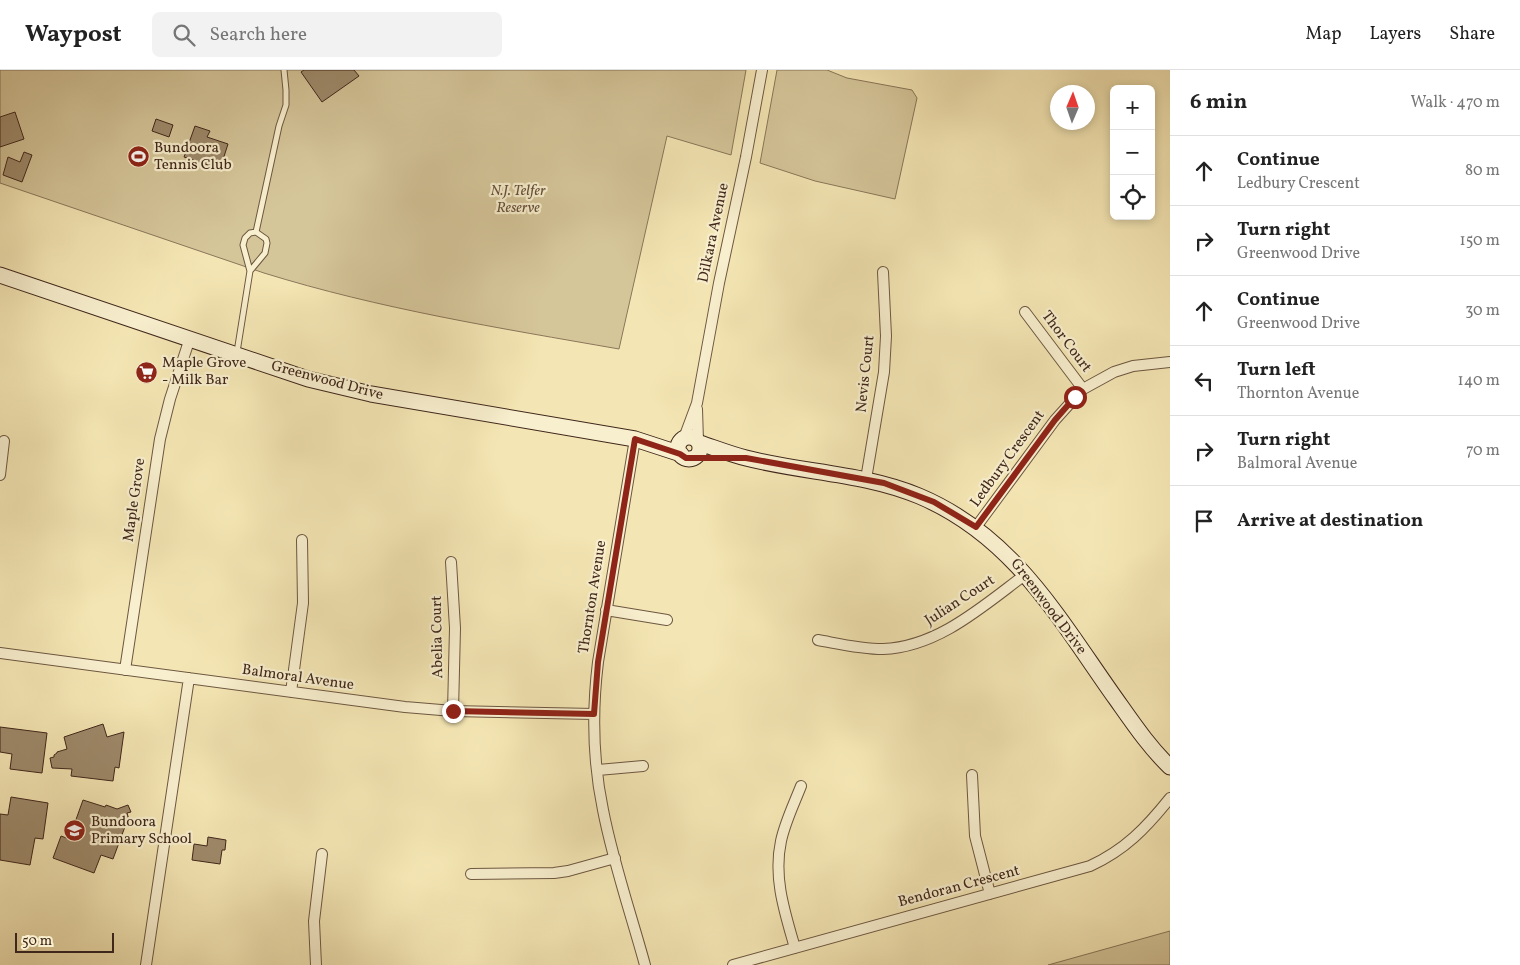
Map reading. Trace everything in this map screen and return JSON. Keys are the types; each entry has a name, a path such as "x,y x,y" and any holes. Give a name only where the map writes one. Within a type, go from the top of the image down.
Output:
{"street":[{"name":"Dilkara Avenue","path":"690,445 717,291 746,157 762,70"},
{"name":"Nevis Court","path":"866,479 884,372 886,336 883,272"},
{"name":"Greenwood Drive","path":"0,275 308,379 349,389 635,439 690,445 746,458 884,483 919,496 951,511 976,527 1004,551 1026,574 1136,727 1170,767"},
{"name":"Thor Court","path":"1025,312 1083,389"},
{"name":"Maple Grove","path":"126,670 159,446 165,419 190,338"},
{"name":"Ledbury Crescent","path":"976,527 1055,420 1083,389 1114,372 1133,366 1170,362"},
{"name":"Thornton Avenue","path":"635,439 598,662 594,714 603,810 645,965"},
{"path":"0,474 4,441"},
{"path":"291,692 303,603 302,540"},
{"name":"Abelia Court","path":"451,562 455,628 453,711"},
{"name":"Julian Court","path":"818,640 883,649 898,648 926,640 953,626 1026,574"},
{"path":"606,610 667,620"},
{"name":"Balmoral Avenue","path":"0,653 405,707 453,711 594,714"},
{"path":"146,965 189,678"},
{"path":"598,770 643,766"},
{"path":"972,775 975,836 990,894"},
{"path":"795,948 780,890 779,858 784,828 801,786"},
{"name":"Bendoran Crescent","path":"733,965 1076,870 1102,860 1133,840 1170,798"},
{"path":"316,965 314,921 322,854"},
{"path":"471,874 554,873 615,858"}],"lane":[{"path":"256,232 279,126 286,105 284,70"},
{"path":"237,355 250,272 242,244 250,233 256,232 266,239 267,248 250,272"}],"green space":[{"name":"N.J. Telfer Reserve","path":"0,70 746,70 731,155 667,136 619,349 440,317 308,286 264,273 0,183"},
{"path":"777,70 827,70 847,78 912,90 917,98 895,199 815,181 760,163"},
{"path":"1170,931 1170,965 1048,965"}],"building":[{"path":"304,70 354,70 359,76 322,102 301,72"},
{"path":"15,112 24,139 0,147 0,117"},
{"path":"156,119 173,125 169,137 152,131"},
{"path":"195,126 210,131 207,137 228,144 220,169 184,157"},
{"path":"24,152 32,155 22,182 3,175 8,157 20,162"},
{"path":"103,724 107,737 124,732 119,768 115,767 113,781 71,776 72,769 52,768 50,758 54,757 57,752 67,749 64,737"},
{"path":"0,727 47,733 42,773 10,769 12,754 0,752"},
{"path":"11,797 48,803 43,839 35,838 30,865 0,860 0,814 8,815"},
{"path":"83,800 117,809 128,805 131,812 127,813 130,823 126,824 113,859 101,855 94,873 53,858 61,836 69,839"},
{"path":"208,837 226,840 220,864 192,860 194,844 207,846"}],"place":[{"name":"Bundoora Tennis Club","path":"138,157"},
{"name":"Maple Grove - Milk Bar","path":"146,372"},
{"name":"Bundoora Primary School","path":"75,831"}],"route":[{"path":"453,711 594,714 598,662 635,439 680,454 686,458 746,458 884,483 934,502 976,527 1055,420 1075,397"}]}
